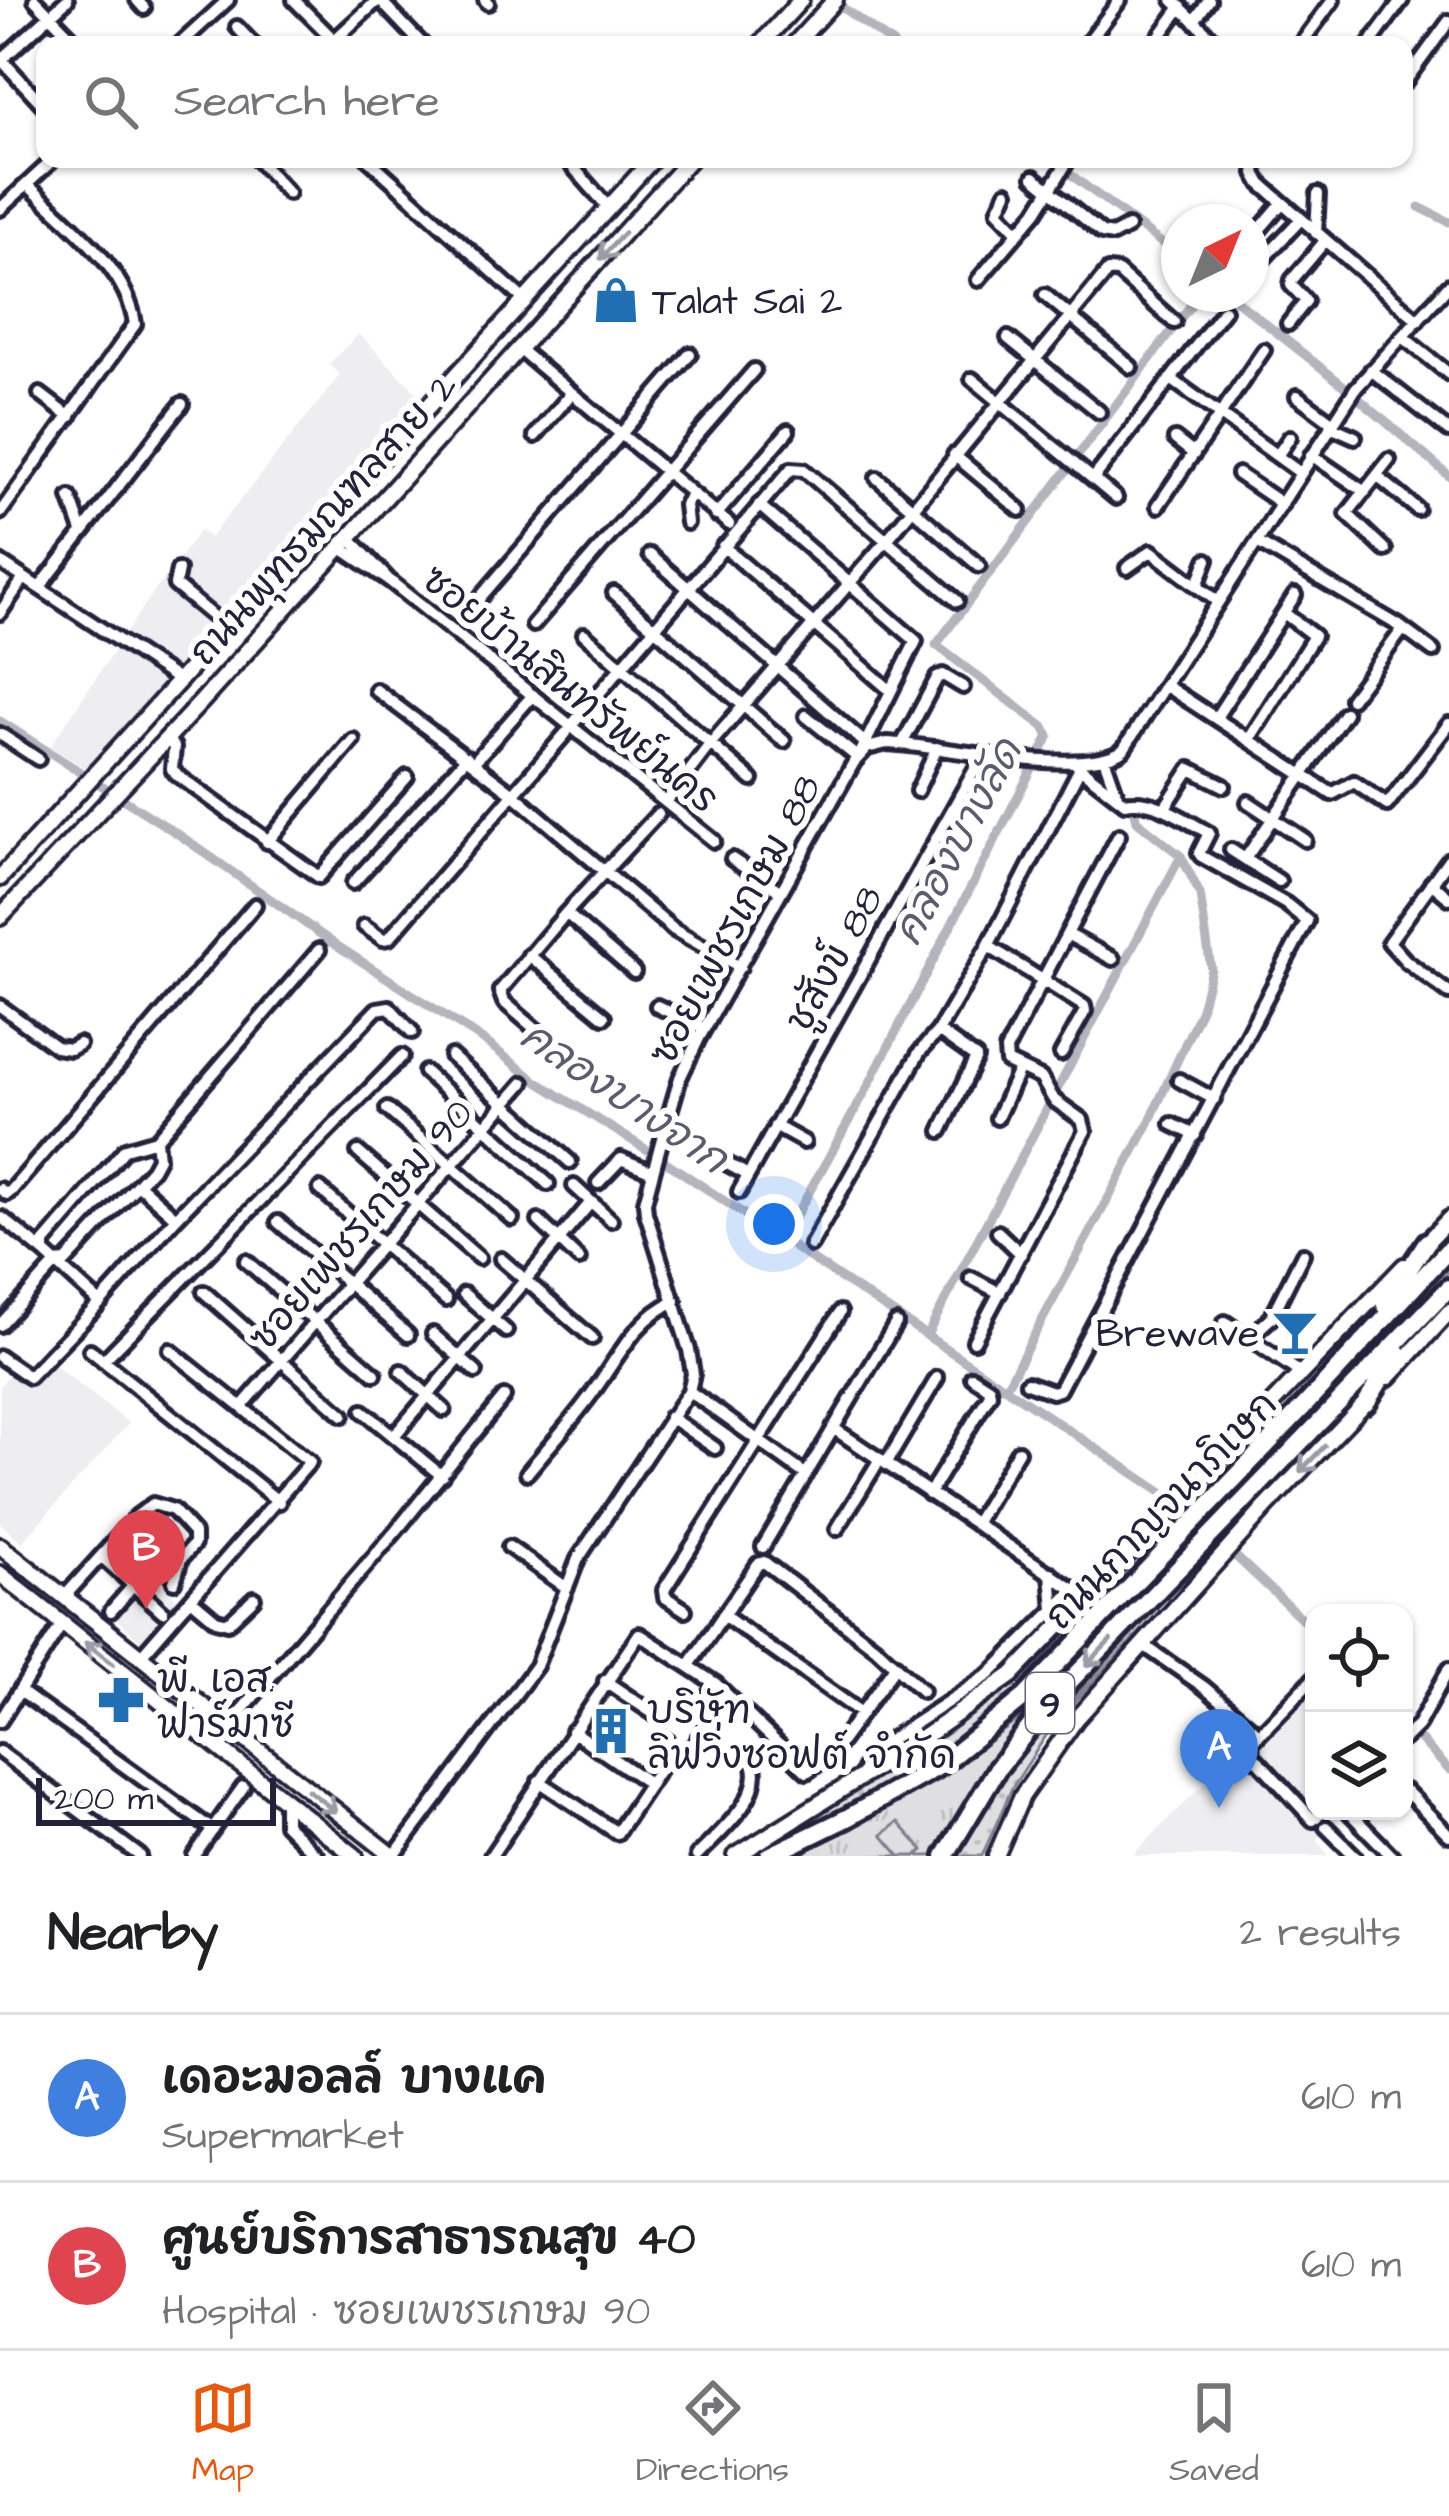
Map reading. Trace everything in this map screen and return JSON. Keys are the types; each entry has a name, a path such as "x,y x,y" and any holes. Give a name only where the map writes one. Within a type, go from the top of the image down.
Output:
{"highway":[{"path":"1359,1346 1427,1242"},
{"name":"ถนนกาญจนาภิเษก","path":"769,1856 940,1765 1024,1697 1449,1249"},
{"name":"ถนนกาญจนาภิเษก","path":"945,1856 1024,1733 1449,1288"},
{"path":"1366,1403 1418,1321"}],"main road":[{"path":"768,36 801,0"},
{"path":"802,36 835,0"},
{"name":"ถนนพุทธมณฑลสาย 2","path":"0,878 645,168"},
{"name":"ถนนพุทธมณฑลสาย 2","path":"0,917 681,168"},
{"path":"736,1856 862,1775 909,1738 1012,1675 1449,1219"},
{"path":"996,1856 1038,1768 1076,1718 1449,1312"},
{"path":"0,1546 394,1856"},
{"path":"0,1574 355,1856"},
{"path":"310,1820 344,1856"}],"street":[{"path":"35,0 71,36"},
{"path":"36,98 0,60 67,0"},
{"path":"189,36 228,0"},
{"path":"294,0 329,36"},
{"path":"341,36 379,0 414,36"},
{"path":"1093,36 1120,0"},
{"path":"1194,21 1210,0"},
{"path":"1307,36 1333,0"},
{"path":"1376,36 1402,0"},
{"path":"1158,36 1177,3 1210,36"},
{"path":"1413,70 1449,21"},
{"path":"237,27 246,36"},
{"path":"0,209 44,168"},
{"path":"265,168 288,193"},
{"path":"378,168 523,299"},
{"path":"574,168 608,207"},
{"path":"978,280 1063,168"},
{"path":"1257,168 1256,178 1282,203 1418,320"},
{"path":"1034,177 1102,233 1113,235 1127,226"},
{"path":"0,513 135,324 124,286 109,266 27,184"},
{"path":"0,186 12,198"},
{"path":"1007,192 998,211 1018,232"},
{"path":"1288,324 1306,301 1291,281 1320,237 1318,194"},
{"path":"1269,218 1282,203"},
{"path":"1269,253 1301,219"},
{"path":"578,1065 499,997 530,955 662,808 711,743 1111,269 1174,322"},
{"path":"1117,796 1105,758 1123,750 1356,388 1449,284"},
{"path":"1046,295 1131,367"},
{"path":"1093,479 1222,312"},
{"path":"1403,337 1449,374"},
{"path":"1008,338 1099,412"},
{"path":"519,350 729,524"},
{"path":"1158,506 1264,350"},
{"path":"478,600 690,354"},
{"path":"533,625 754,370"},
{"path":"1371,370 1449,431"},
{"path":"972,379 1116,498"},
{"path":"1172,379 1299,472"},
{"path":"40,394 70,417"},
{"path":"535,436 571,394"},
{"path":"1297,395 1355,437"},
{"path":"40,587 182,404"},
{"path":"716,515 788,431"},
{"path":"1277,456 1290,437"},
{"path":"1175,439 1194,454"},
{"path":"954,454 1021,510"},
{"path":"1311,454 1365,492"},
{"path":"1385,550 1347,517 1389,460"},
{"path":"364,926 389,938 791,469 798,467 957,601"},
{"path":"1238,474 1282,503"},
{"path":"1377,476 1417,509"},
{"path":"877,478 979,566"},
{"path":"687,523 684,512 691,494"},
{"path":"70,496 73,516 82,531"},
{"path":"759,505 916,641 861,751"},
{"path":"1257,542 1433,651"},
{"name":"ซอยบ้านสินทรัพย์นคร","path":"344,543 533,695 662,808 714,842"},
{"path":"723,546 891,692"},
{"path":"1127,568 1151,551 1218,602"},
{"path":"650,555 778,666 861,751"},
{"path":"1197,586 1207,560"},
{"path":"0,562 180,681"},
{"path":"178,570 175,585 228,629"},
{"path":"0,613 24,578"},
{"path":"614,593 784,741"},
{"path":"1217,716 1295,595"},
{"path":"1250,737 1314,636 1284,613"},
{"path":"1351,699 1403,629"},
{"path":"584,634 752,780"},
{"path":"902,744 937,678 943,675 963,687"},
{"path":"1166,686 1332,794 1354,782 1387,805 1449,724"},
{"path":"376,691 514,794 674,930 740,967"},
{"path":"353,883 533,695"},
{"path":"1246,859 1345,713"},
{"path":"806,716 861,751"},
{"path":"0,734 38,759"},
{"path":"166,739 174,747 172,769 177,775 319,877 407,777"},
{"path":"267,842 353,740"},
{"name":"ซอยเพชรเกษม 88","path":"688,1391 693,1374 646,1213 654,1168 680,1078 704,1029 861,751 902,744 1076,764 1105,758"},
{"path":"917,791 938,748"},
{"name":"ชูสังข์ 88","path":"739,1192 983,755"},
{"path":"811,1245 919,1053 938,1031 988,946 1076,764 1125,803 1164,809 1209,833 1201,856 1307,921 1059,1390 1027,1383"},
{"path":"1164,809 1190,769 1224,786"},
{"path":"1248,802 1305,840"},
{"path":"974,1340 1085,1131 1082,1120 1053,1098 1041,1078 1007,1061 1006,1050 1119,835"},
{"path":"1231,850 1279,881"},
{"path":"732,859 782,892"},
{"path":"1449,859 1389,942 1449,993"},
{"path":"1431,883 1449,898"},
{"path":"0,1189 11,1191 255,905"},
{"path":"566,913 634,972"},
{"path":"1067,934 1113,959"},
{"path":"988,946 1085,1008 1061,1054"},
{"path":"44,1252 48,1238 125,1149 156,1140 319,950"},
{"path":"530,955 604,1017"},
{"path":"0,1006 56,1047 70,1049 79,1044"},
{"path":"657,1006 704,1029"},
{"path":"0,1357 29,1377 376,1009 389,1007 412,1032"},
{"path":"938,1031 976,1058 941,1131"},
{"name":"ซอยเพชรเกษม 90","path":"103,1361 402,1056"},
{"path":"451,1056 570,1162"},
{"path":"997,1118 1019,1070"},
{"path":"424,1072 548,1184"},
{"path":"1179,1080 1214,1099"},
{"name":"ซอยเพชรเกษม 90","path":"242,1406 523,1083"},
{"path":"387,1109 512,1219"},
{"path":"1172,1124 1195,1135"},
{"path":"775,1126 804,1142"},
{"path":"0,1325 56,1262 65,1262 139,1185 158,1158 156,1140"},
{"path":"358,1152 479,1258"},
{"path":"598,1183 621,1159 654,1168"},
{"path":"720,1160 748,1175"},
{"path":"139,1185 176,1219"},
{"path":"574,1186 611,1220"},
{"path":"320,1189 446,1300"},
{"path":"1028,1198 1045,1208"},
{"path":"394,1436 591,1202"},
{"path":"2,1218 100,1304"},
{"path":"539,1220 579,1258"},
{"path":"278,1222 408,1335"},
{"path":"998,1232 1021,1254"},
{"path":"1249,1338 1271,1318 1303,1254"},
{"path":"501,1259 592,1338"},
{"path":"246,1261 375,1374"},
{"path":"971,1279 1000,1293"},
{"path":"204,1292 343,1414"},
{"path":"464,1294 506,1331"},
{"path":"527,1473 592,1394 631,1335 675,1301"},
{"path":"686,1610 665,1597 664,1590 840,1312"},
{"path":"1225,1322 1302,1374"},
{"path":"763,1547 896,1323"},
{"path":"434,1334 476,1372"},
{"path":"90,1350 279,1502"},
{"name":"ซอยเพชรเกษม 90","path":"140,1657 310,1462 170,1350"},
{"path":"401,1371 444,1410"},
{"path":"929,1494 990,1394 989,1388 971,1377"},
{"path":"837,1528 937,1378"},
{"path":"394,1856 536,1666 590,1538 688,1391 805,1474"},
{"path":"228,1726 504,1397"},
{"path":"363,1411 442,1476"},
{"path":"670,1417 716,1448"},
{"path":"833,1428 1074,1590"},
{"path":"974,1523 1018,1451"},
{"path":"64,1597 153,1504 162,1504 194,1532 194,1544 182,1559 174,1582"},
{"path":"509,1547 567,1588"},
{"path":"100,1556 163,1612"},
{"path":"690,1664 758,1564 764,1562 896,1665 922,1691"},
{"path":"1051,1573 1054,1610"},
{"path":"111,1610 133,1586"},
{"path":"909,1738 990,1674 1074,1590 1091,1593"},
{"path":"191,1599 216,1620 228,1623 254,1598"},
{"path":"724,1615 860,1712"},
{"path":"0,1721 62,1624"},
{"path":"491,1856 634,1638 645,1636 716,1684 807,1772 832,1754 896,1665"},
{"path":"1142,1644 1254,1729"},
{"path":"1413,1730 1449,1669"},
{"path":"605,1681 683,1734"},
{"path":"539,1781 617,1833 716,1684"},
{"path":"1305,1686 1254,1729 1251,1743 1252,1754 1305,1812"},
{"path":"20,1691 213,1830"},
{"path":"572,1731 650,1784"},
{"path":"0,1752 140,1856"},
{"path":"697,1856 754,1787 757,1772 753,1763"},
{"path":"194,1856 243,1787"},
{"path":"1413,1798 1449,1835"},
{"path":"285,1801 285,1824 315,1856"},
{"path":"1357,1820 1392,1856"},
{"path":"1325,1827 1355,1856"}],"shaded area":[{"path":"359,334 424,400 87,769 50,747 200,530 210,538 340,375 329,364"},
{"path":"50,1362 129,1423 22,1542 0,1523 0,1386 12,1371 29,1384"},
{"path":"147,1573 181,1602 144,1643 111,1615"},
{"path":"1305,1682 1305,1820 1338,1820 1317,1840 1329,1856 1132,1856"}],"green space":[{"path":"1449,1257 1449,1271 1211,1521 1208,1517"},
{"path":"1179,1513 1183,1517 990,1719 922,1769 756,1856 743,1856 942,1737 1033,1670"},
{"path":"1184,1578 1187,1582 1055,1722 1012,1788 982,1856 957,1856 1010,1767"},
{"path":"1040,1703 962,1806 934,1856 797,1856 942,1777"},
{"path":"898,1822 923,1850 916,1856 900,1856 882,1835"}],"waterway":[{"path":"832,0 882,36"},
{"path":"1062,168 1161,242"},
{"path":"1419,207 1449,222"},
{"name":"คลองบางลัด","path":"783,1239 865,1092 1049,736 1044,727 936,645 1186,312"},
{"path":"1251,312 1449,476"},
{"name":"คลองบางจาก","path":"0,721 178,834 486,1042 536,1081 657,1156 1181,1505 1305,1622"},
{"path":"927,1335 1181,856 1137,821 1134,809"},
{"path":"1006,1387 1148,1125 1201,1009 1211,969 1200,894 1181,856"},
{"name":"คลองบางจาก","path":"1413,1735 1449,1770"}],"place":[{"name":"Talat Sai 2","path":"616,300"},
{"name":"Brewave","path":"1295,1332"},
{"name":"ศูนย์บริการสาธารณสุข 40","path":"146,1609"},
{"name":"พี. เอส. ฟาร์มาซี","path":"121,1700"},
{"name":"บริษัท ลิฟวิ่งซอฟต์ จำกัด","path":"611,1731"},
{"name":"เดอะมอลล์ บางแค","path":"1219,1808"}]}
